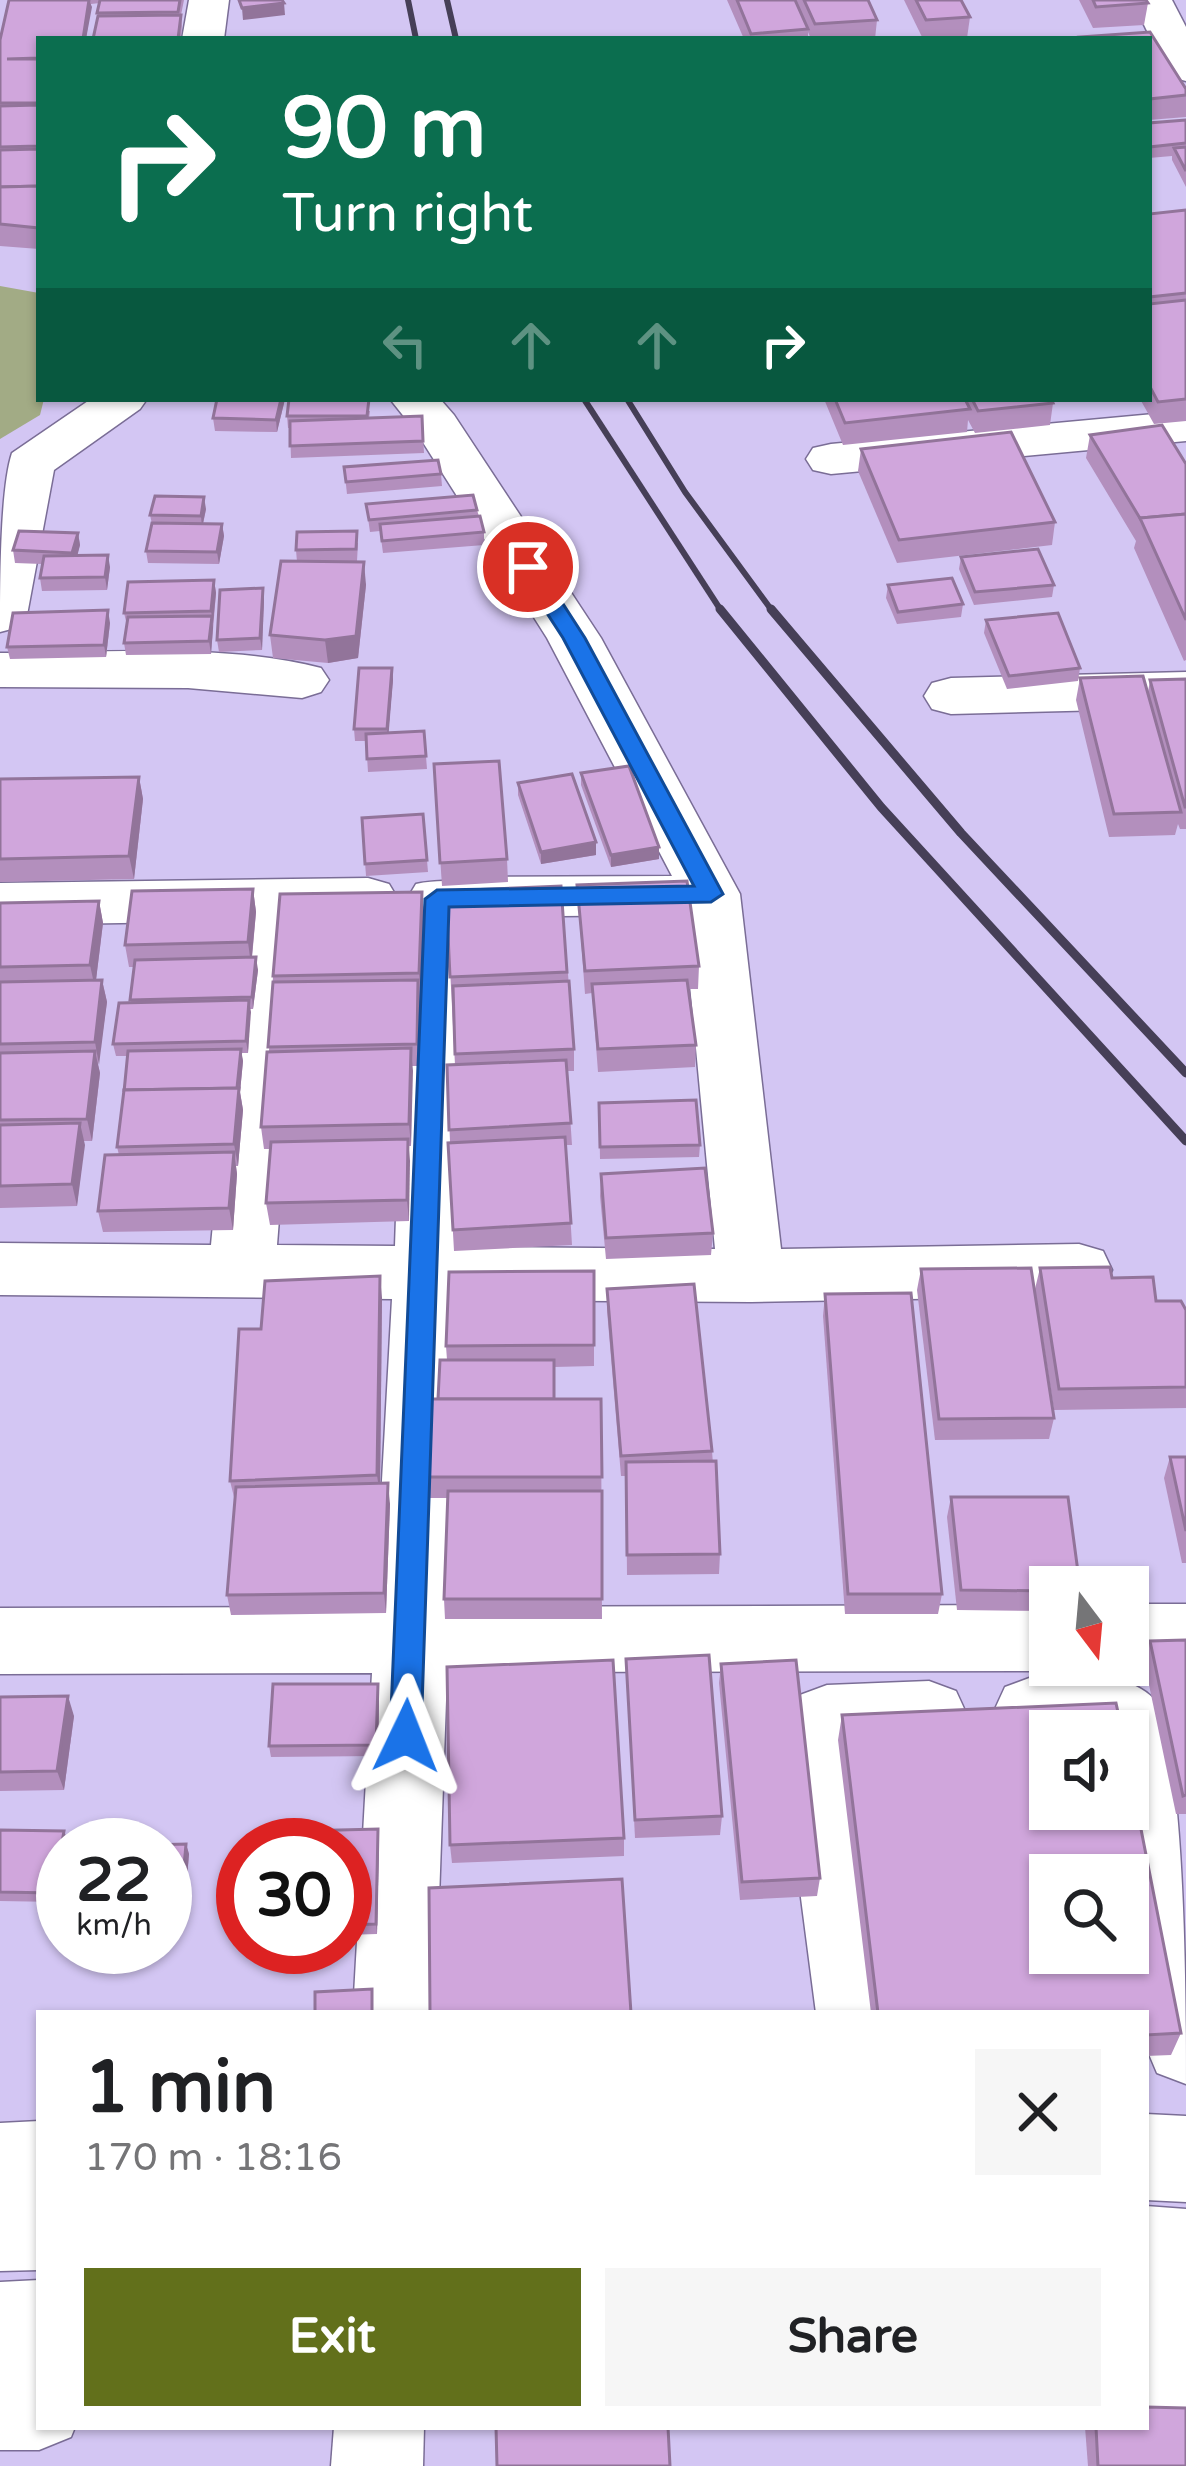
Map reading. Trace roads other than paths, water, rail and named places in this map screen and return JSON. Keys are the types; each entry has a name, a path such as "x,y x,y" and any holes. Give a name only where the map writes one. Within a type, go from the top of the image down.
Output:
{"street":[{"path":"203,36 209,0"},
{"path":"1152,0 1174,51"},
{"path":"0,615 30,464 118,402"},
{"path":"417,402 436,424 574,638 711,894 751,1276"},
{"path":"830,459 1186,426"},
{"path":"0,670 188,671 302,680"},
{"path":"951,696 1186,690"},
{"path":"0,904 711,894"},
{"path":"394,2010 427,1274 437,899"},
{"path":"242,1272 274,900"},
{"path":"0,1269 751,1276 1079,1270"},
{"path":"1149,1637 1186,1637"},
{"path":"0,1641 1029,1638"},
{"path":"856,2010 817,1729 826,1719 1110,1708 1125,1718 1133,1732 1186,2044"},
{"path":"1149,2157 1186,2159"},
{"path":"0,2165 36,2164"},
{"path":"0,2228 36,2227"},
{"path":"1149,2250 1186,2253"},
{"path":"0,2326 36,2324"},
{"path":"1149,2338 1186,2341"},
{"path":"1149,2401 1186,2402"},
{"path":"0,2405 36,2404"},
{"path":"377,2466 379,2430"}],"railway":[{"path":"408,0 415,36"},
{"path":"447,0 455,36"},
{"path":"586,402 720,609"},
{"path":"629,402 685,492 773,612"},
{"path":"720,609 881,807 1186,1141"},
{"path":"771,609 961,833 1186,1073"}]}
